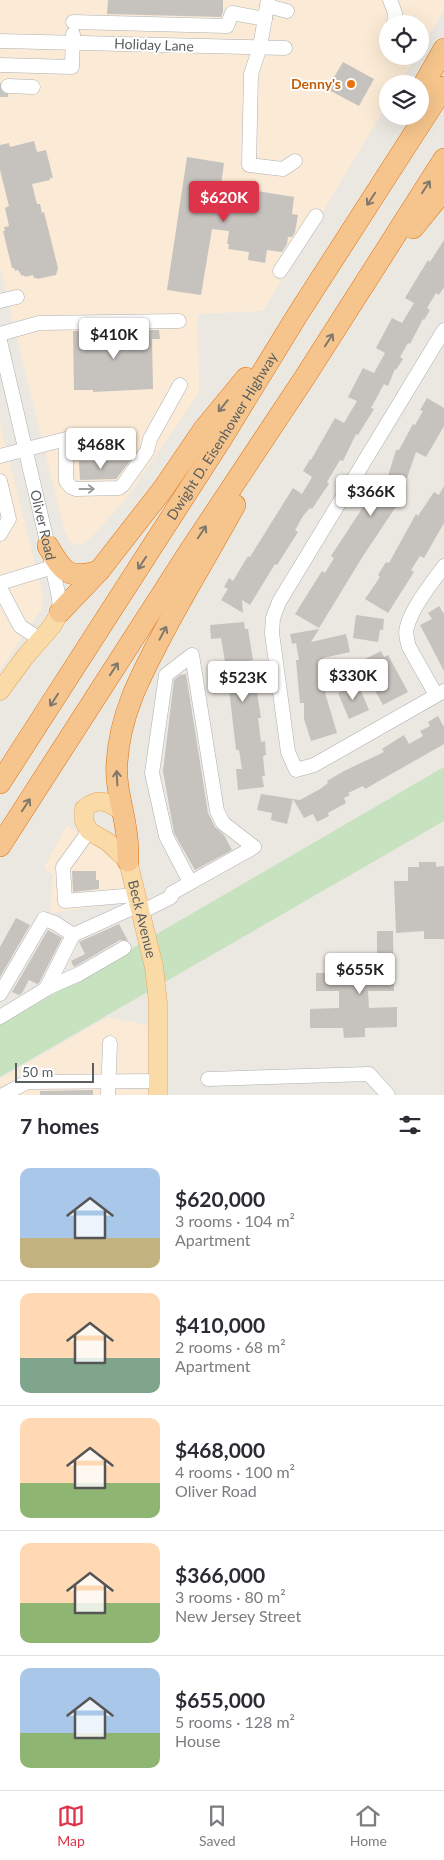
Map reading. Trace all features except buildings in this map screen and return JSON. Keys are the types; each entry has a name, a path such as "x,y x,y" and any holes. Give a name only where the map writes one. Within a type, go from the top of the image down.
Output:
{"highway":[{"path":"429,75 444,49"},
{"name":"Dwight D. Eisenhower Highway","path":"0,783 222,438 298,314 444,87"},
{"path":"398,158 406,125"},
{"path":"0,846 189,552 354,302 444,159"},
{"path":"354,302 444,190"},
{"path":"60,612 99,571 163,488 204,429 298,314"},
{"path":"128,860 126,830 118,789 117,764 119,742 126,708 136,683 175,610 208,556 305,377"},
{"path":"48,546 59,565 72,574 83,576 99,571"}],"main road":[{"path":"3,682 41,640 60,612"},
{"path":"89,831 84,821 84,809 93,802 103,801 123,812"},
{"name":"Beck Avenue","path":"89,831 108,842 128,860 154,967 157,994 158,1088"}],"street":[{"path":"390,0 395,15"},
{"path":"267,8 260,47 251,74 255,140 249,165 283,170 295,161"},
{"path":"0,65 72,67 73,18 228,26 232,13 267,8 287,11"},
{"name":"Holiday Lane","path":"0,41 72,42 115,49 285,48"},
{"path":"8,88 33,89"},
{"path":"280,271 316,216"},
{"path":"0,301 17,297"},
{"path":"0,334 40,323 179,322"},
{"path":"444,330 440,344 279,602 272,618 272,633 288,752 296,770 314,765 440,693 409,647 406,638 406,628 412,615 444,566"},
{"name":"Oliver Road","path":"0,341 48,546 60,612"},
{"path":"0,456 66,439 66,481 71,487 76,489 119,488 147,451 150,439 180,385"},
{"path":"0,480 9,520 0,534"},
{"path":"0,583 52,567"},
{"path":"0,588 20,626 41,640"},
{"path":"89,831 63,867 65,900 139,904 171,898 172,893 254,847 223,823 216,812 192,655 166,675 152,773 166,836 190,882"},
{"path":"45,990 73,936 139,904"},
{"path":"0,994 44,919 56,923 73,936"},
{"path":"0,1017 45,990 79,974 124,948"},
{"path":"108,1088 110,1043"},
{"path":"208,1079 369,1074 388,1095"},
{"path":"3,1095 17,1091 27,1082 108,1088 158,1088"}],"shaded area":[{"path":"0,0 444,0 444,10 429,35 429,15 379,15 379,65 411,65 405,75 379,75 379,118 263,311 198,314 199,393 126,499 88,541 83,544 76,545 70,542 64,530 0,268"},
{"path":"0,423 43,596 41,610 0,670"},
{"path":"67,825 115,861 120,871 127,902 50,913 53,875 44,868"},
{"path":"108,1017 147,1025 148,1095 0,1095 0,1079"}],"green space":[{"path":"444,767 444,821 0,1077 0,1025"}],"tunnel":[{"path":"0,90 8,90"}],"place":[{"name":"Denny's","path":"351,84"}]}
